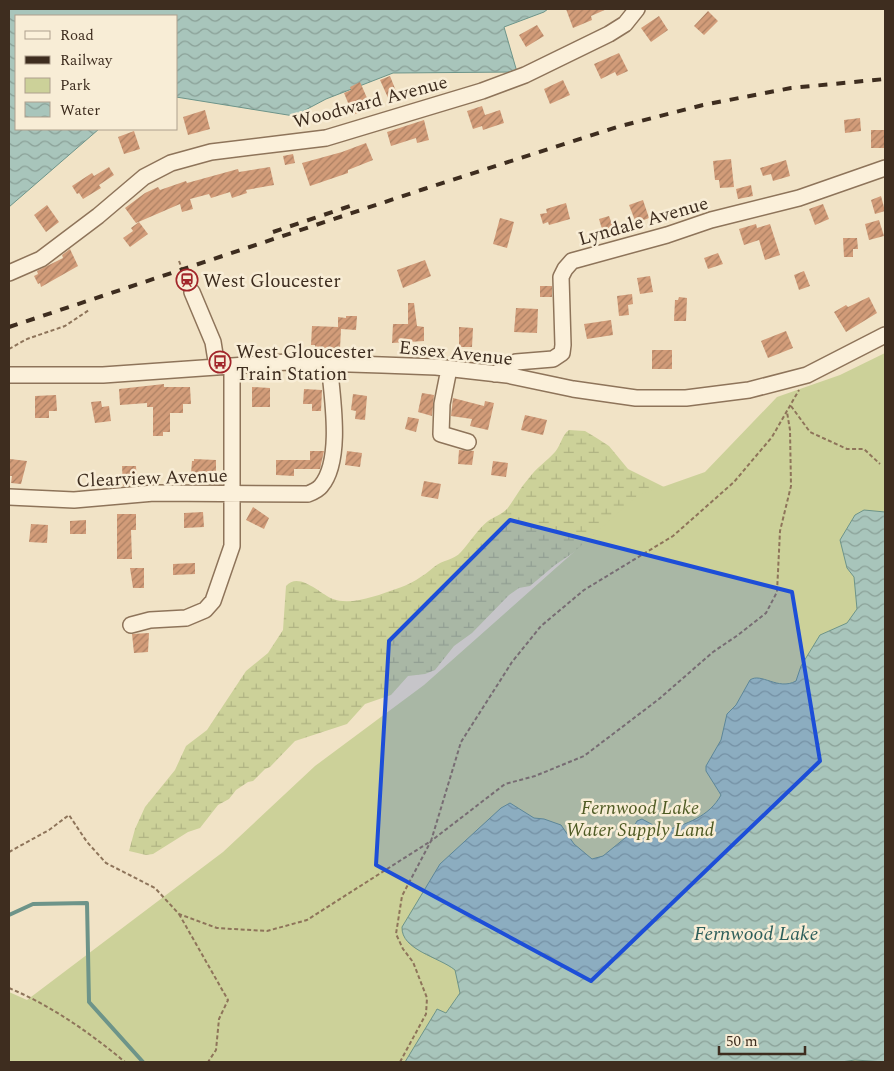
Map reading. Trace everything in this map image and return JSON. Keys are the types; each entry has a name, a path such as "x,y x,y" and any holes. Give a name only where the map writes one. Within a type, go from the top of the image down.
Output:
{"street":[{"name":"Woodward Avenue","path":"9,273 41,259 98,216 144,177 171,163 211,152 326,138 482,91 524,74 609,34 624,24 637,9"},
{"name":"Lyndale Avenue","path":"495,374 516,362 553,359 562,353 561,277 572,260 667,235 711,220 799,198 885,168"},
{"path":"192,292 213,342 217,367"},
{"name":"Essex Avenue","path":"9,376 103,375 287,362 449,369 495,374 636,398 686,398 749,390 806,375 885,335"},
{"name":"Clearview Avenue","path":"9,497 74,500 154,493 308,494 320,488 330,470 334,414 330,364"},
{"path":"131,625 150,620 186,618 205,610 213,601 232,546 232,367"},
{"path":"449,369 442,404 441,434 468,442"}],"path":[{"path":"179,261 184,274"},
{"path":"9,349 27,339 65,326 88,310"},
{"path":"400,1062 426,1014 427,998 413,962 403,949 396,934 402,896 431,841 461,742 512,662 541,626 584,590 674,536 734,482 772,437 791,406 806,375"},
{"path":"791,406 810,432 848,449 864,449 880,464"},
{"path":"179,914 217,928 267,931 307,920 431,841 505,784 535,776 584,756 659,699 713,652 766,613 777,592 780,531 791,486 790,430 787,412"},
{"path":"9,852 49,830 69,815 87,842 106,863 155,888 179,914 228,1000 219,1019 216,1050 208,1062"},
{"path":"9,988 32,998 96,1037 125,1062"}],"highlighted area":[{"path":"510,520 792,592 820,761 591,981 376,865 389,641"}],"green space":[{"name":"Fernwood Lake Water Supply Land","path":"885,353 885,1062 9,1062 9,992 27,1000 223,852 315,766 424,685 637,496 705,472 777,397 840,375"},
{"path":"569,430 585,431 609,446 628,469 668,489 555,565 530,586 519,588 509,595 472,633 454,646 435,670 425,674 408,676 391,695 365,704 347,724 295,741 270,767 265,769 253,781 236,790 229,799 218,805 200,828 188,832 153,854 146,855 129,851 135,829 145,807 175,770 186,746 207,730 246,671 268,653 283,630 286,586 291,582 303,582 333,599 348,601 373,597 411,583 437,565 458,555 488,521 507,509 532,474 555,452"}],"water":[{"path":"9,9 548,9 504,27 517,72 393,73 326,99 294,116 178,97 178,15 15,15 15,130 98,130 9,207"},
{"name":"Fernwood Lake","path":"864,510 885,512 885,1062 855,1060 841,1062 405,1062 437,1009 446,1013 460,993 455,970 414,947 403,935 402,927 440,864 501,808 510,803 534,818 544,819 561,825 574,844 592,859 603,856 630,834 637,821 642,819 664,831 696,819 710,809 721,795 706,771 706,766 721,740 727,714 736,705 750,680 759,678 783,684 796,681 801,666 820,635 847,623 857,609 854,577 847,568 840,540 855,515"}],"building":[{"path":"566,9 607,9 591,16 592,20 573,28"},
{"path":"708,11 718,21 704,35 694,26"},
{"path":"659,16 668,30 651,42 641,28"},
{"path":"537,25 544,36 526,47 519,35"},
{"path":"619,53 628,71 617,76 615,72 601,79 594,64"},
{"path":"390,76 398,96 389,100 380,80"},
{"path":"563,80 570,95 550,104 544,89"},
{"path":"360,82 371,107 353,115 344,93 351,90 350,87"},
{"path":"482,106 485,115 500,110 504,123 483,130 482,126 473,129 467,111"},
{"path":"205,110 210,129 188,135 183,117"},
{"path":"860,118 861,131 845,133 844,120"},
{"path":"424,120 429,140 417,143 416,138 391,146 387,132"},
{"path":"871,130 885,130 885,148 871,148"},
{"path":"134,131 140,149 124,154 118,137"},
{"path":"366,143 373,160 348,170 348,173 310,186 302,163"},
{"path":"293,154 295,163 285,165 283,156"},
{"path":"731,159 734,187 720,188 719,180 715,180 713,161"},
{"path":"786,160 790,176 773,181 771,174 763,176 760,168"},
{"path":"109,167 114,175 99,185 101,188 83,199 79,193 77,194 72,186 92,173 94,176"},
{"path":"270,167 274,185 246,190 247,193 232,198 230,192 211,198 209,194 190,199 193,209 182,212 180,204 136,223 125,208 145,193 158,187 160,190 186,181 187,183 238,169 239,172"},
{"path":"751,185 753,196 738,199 736,189"},
{"path":"881,196 885,211 875,214 871,200"},
{"path":"643,200 649,218 636,223 629,205"},
{"path":"566,203 570,219 549,225 548,222 543,224 540,214 547,213 546,209"},
{"path":"823,204 829,219 815,225 809,209"},
{"path":"47,205 59,222 46,232 34,215"},
{"path":"609,216 615,232 604,236 599,219"},
{"path":"500,218 514,222 507,248 493,244"},
{"path":"879,220 884,236 869,240 865,224"},
{"path":"139,222 148,234 130,247 123,238 133,231 131,228"},
{"path":"756,224 757,228 770,224 780,255 765,260 759,240 744,245 739,229"},
{"path":"843,238 857,238 858,249 853,249 853,257 844,257"},
{"path":"70,249 78,266 41,287 34,276 38,274 37,271 63,258 62,255"},
{"path":"718,253 723,264 708,269 704,258"},
{"path":"425,260 431,276 403,288 397,270"},
{"path":"804,271 810,286 799,290 794,275"},
{"path":"650,276 653,292 640,294 637,278"},
{"path":"540,286 552,286 552,297 540,297"},
{"path":"632,294 633,304 628,305 629,315 619,316 617,296"},
{"path":"679,297 687,298 686,321 674,321 675,300 678,300"},
{"path":"869,297 877,313 846,332 834,312 846,305 848,307"},
{"path":"408,303 414,303 417,326 424,327 424,341 392,343 393,324 408,324"},
{"path":"516,308 538,309 537,333 514,332"},
{"path":"346,316 357,316 356,330 341,329 340,349 315,348 315,345 311,345 312,326 338,327 338,317 346,318"},
{"path":"611,320 613,335 587,339 584,324"},
{"path":"459,327 473,328 472,347 459,347"},
{"path":"786,331 793,348 768,358 761,341"},
{"path":"652,350 672,350 672,369 652,369"},
{"path":"164,384 164,387 190,387 191,404 183,404 183,413 170,413 170,432 163,432 163,436 153,436 153,407 147,407 147,403 120,405 119,389"},
{"path":"252,387 270,388 270,407 252,407"},
{"path":"304,389 322,390 321,411 312,411 312,404 303,404"},
{"path":"422,393 434,395 432,416 418,412"},
{"path":"353,394 367,396 365,420 355,419 356,411 351,410"},
{"path":"56,395 57,411 49,411 49,418 35,418 35,396"},
{"path":"453,398 484,406 485,401 494,403 488,430 470,426 472,419 451,416"},
{"path":"101,401 102,407 109,406 111,421 95,423 91,402"},
{"path":"525,415 547,420 543,435 521,430"},
{"path":"408,417 419,419 416,432 405,429"},
{"path":"459,450 474,451 472,465 458,464"},
{"path":"310,451 324,451 320,469 294,469 294,476 276,475 276,460 310,460"},
{"path":"347,451 362,453 360,467 345,465"},
{"path":"10,459 27,461 21,484 11,483 12,476 9,476"},
{"path":"194,459 216,460 216,473 212,472 212,476 191,474 192,461"},
{"path":"493,461 508,463 506,477 491,475"},
{"path":"122,466 136,466 137,485 123,486"},
{"path":"424,481 441,484 438,499 421,496"},
{"path":"253,507 269,518 264,529 246,520"},
{"path":"203,512 204,527 184,528 184,513"},
{"path":"117,514 136,514 136,530 131,530 132,559 117,559"},
{"path":"86,520 86,534 70,534 70,521"},
{"path":"31,524 48,525 47,543 29,542"},
{"path":"195,563 195,574 173,575 173,564"},
{"path":"130,568 144,568 144,588 133,588"},
{"path":"149,633 148,652 134,653 132,634"}],"waterway":[{"path":"9,915 33,904 87,903 89,1002 143,1062"}],"railway":[{"path":"9,327 617,127 703,105 791,88 885,79"},
{"path":"273,232 356,204"}],"place":[{"name":"West Gloucester","path":"187,280"},
{"name":"West Gloucester Train Station","path":"220,362"}]}
